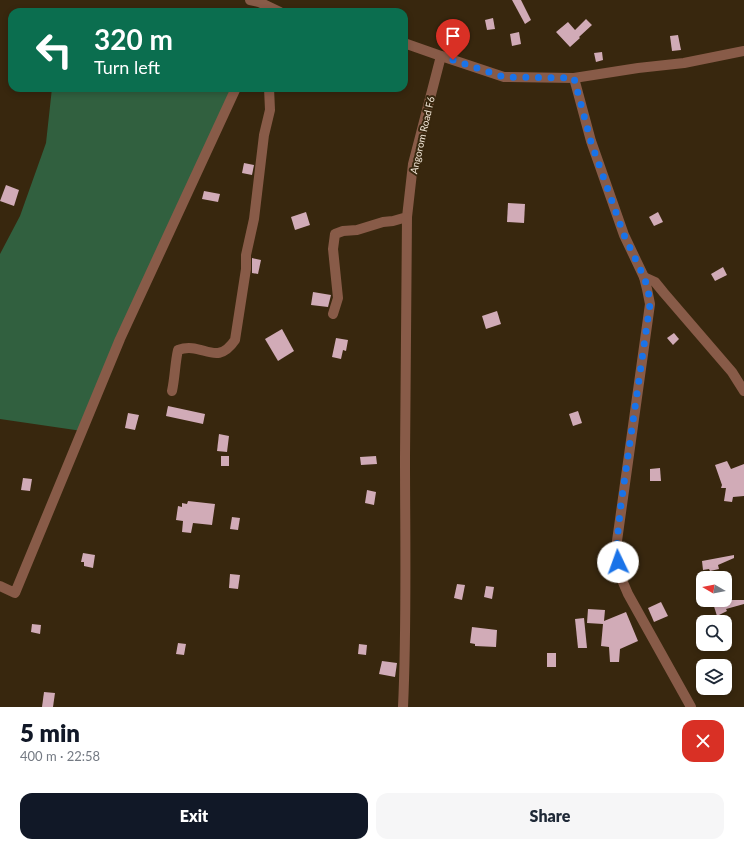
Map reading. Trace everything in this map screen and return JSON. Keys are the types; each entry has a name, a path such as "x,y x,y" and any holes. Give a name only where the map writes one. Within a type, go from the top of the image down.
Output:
{"street":[{"path":"250,0 259,2 269,8"},
{"path":"408,44 504,77 574,78 638,68 684,63 744,51"},
{"name":"Angorom Road F6","path":"403,707 406,650 405,435 407,217 414,164 441,56"},
{"path":"574,78 591,142 624,235 644,277 648,289 650,304 621,504 617,541 618,562 622,580 628,594 692,707"},
{"path":"0,586 15,593 120,339 234,92"},
{"path":"172,391 175,362 178,350 186,347 220,354 228,349 235,340 246,268 246,255 254,219 264,134 270,110 269,92"},
{"path":"333,314 338,298 333,249 335,234 343,231 358,230 383,222 407,217"},
{"path":"644,277 655,282 732,372 744,391"}],"green space":[{"path":"52,92 229,92 82,431 0,419 0,254 20,216 46,143"}],"building":[{"path":"512,0 521,0 531,20 525,24"},
{"path":"493,18 495,29 487,30 485,20"},
{"path":"586,19 592,25 570,47 556,32 568,22 575,30"},
{"path":"519,32 521,44 512,46 510,34"},
{"path":"678,35 681,50 672,51 670,36"},
{"path":"602,52 603,60 596,62 594,53"},
{"path":"244,163 254,165 252,175 242,173"},
{"path":"6,185 19,190 14,206 0,201"},
{"path":"204,191 220,194 218,202 202,199"},
{"path":"508,203 525,204 524,223 507,222"},
{"path":"306,212 310,225 295,230 291,217"},
{"path":"658,212 663,222 654,226 649,217"},
{"path":"252,258 261,260 258,274 252,273"},
{"path":"723,267 727,275 715,281 711,274"},
{"path":"313,292 331,295 328,307 311,305"},
{"path":"497,311 501,324 486,329 482,316"},
{"path":"282,329 294,351 278,361 265,339"},
{"path":"674,333 679,339 673,345 667,338"},
{"path":"336,338 348,340 346,351 343,350 341,359 332,357"},
{"path":"168,406 205,414 203,424 166,416"},
{"path":"578,411 582,423 573,426 569,414"},
{"path":"128,413 139,415 135,430 125,428"},
{"path":"219,434 229,436 227,452 217,451"},
{"path":"221,456 229,456 229,466 221,466"},
{"path":"376,456 377,464 361,465 360,457"},
{"path":"727,461 731,469 744,464 744,496 733,497 732,502 724,501 726,488 721,488 722,485 715,465"},
{"path":"660,468 661,481 650,481 650,469"},
{"path":"23,478 32,479 30,491 21,490"},
{"path":"367,490 376,492 374,505 365,503"},
{"path":"188,501 215,504 212,525 193,523 191,533 182,532 183,521 176,520 178,506 182,507 182,503 187,504"},
{"path":"232,517 240,518 238,530 230,529"},
{"path":"83,553 95,555 93,568 84,566 84,562 81,562"},
{"path":"734,555 734,558 718,565 719,569 710,571 709,569 703,570 702,561"},
{"path":"230,574 240,575 238,589 229,588"},
{"path":"457,584 465,585 462,600 454,598"},
{"path":"486,586 494,587 492,599 484,597"},
{"path":"732,600 744,600 744,604 726,609 727,611 717,615 714,607 732,607"},
{"path":"661,602 668,616 654,622 648,608"},
{"path":"588,609 605,610 604,621 626,612 638,641 620,649 619,662 610,662 609,647 601,646 603,624 587,623"},
{"path":"584,618 587,648 578,648 575,619"},
{"path":"32,624 41,625 40,634 31,632"},
{"path":"472,627 497,630 496,647 475,646 475,644 470,643"},
{"path":"178,643 186,644 184,655 176,654"},
{"path":"359,644 367,645 366,655 358,654"},
{"path":"547,653 556,653 556,667 547,667"},
{"path":"382,661 397,663 395,677 379,674"},
{"path":"44,692 55,693 53,707 42,707"}],"route":[{"path":"453,60 504,77 574,78 591,142 604,180 624,235 644,277 648,289 650,304 648,323 621,504 617,541 618,562"}]}
